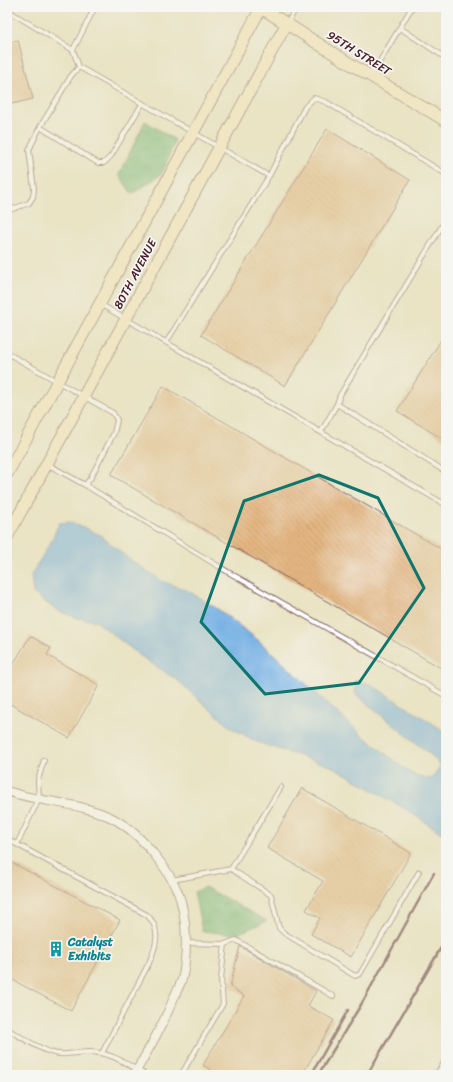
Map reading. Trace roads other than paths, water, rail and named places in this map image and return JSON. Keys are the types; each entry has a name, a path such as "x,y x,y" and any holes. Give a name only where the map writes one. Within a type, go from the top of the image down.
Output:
{"street":[{"name":"95TH STREET","path":"261,7 371,76 446,120"},
{"name":"80TH AVENUE","path":"7,474 261,7"},
{"name":"80TH AVENUE","path":"7,537 286,23"},
{"path":"7,791 86,809 112,818 128,828 143,842 167,870 182,905 185,943 183,976 166,1017 135,1072"}],"lane":[{"path":"13,7 9,11 73,50 79,67 269,176"},
{"path":"73,50 95,7"},
{"path":"286,23 297,7"},
{"path":"371,76 412,7"},
{"path":"400,28 446,58"},
{"path":"7,211 29,202 33,197 34,189 29,150 40,127 79,67"},
{"path":"166,342 269,176 305,107 314,98 326,102 446,174"},
{"path":"40,127 98,162 104,163 111,156 142,104"},
{"path":"322,432 337,404 340,395 446,219"},
{"path":"99,304 126,318 446,505"},
{"path":"7,353 113,413 117,420 114,433 90,479 85,485"},
{"path":"337,404 446,472"},
{"path":"47,464 85,485 228,572 446,696"},
{"path":"17,844 39,799 38,780 44,760"},
{"path":"231,869 281,787"},
{"path":"7,839 147,915 156,926 157,936 155,950 150,963 102,1054"},
{"path":"171,880 231,869 270,895 279,928 284,933 355,976 360,974 419,872"},
{"path":"185,943 225,944 236,940 334,996"},
{"path":"181,1075 224,1004 221,979 225,944"},
{"path":"7,1029 51,1053 68,1054 89,1052 120,1058 135,1072 146,1075"},
{"path":"436,1075 446,1060"}],"water":[{"path":"72,522 100,535 129,559 164,582 187,590 219,610 259,641 363,736 412,774 431,779 441,766 430,754 355,694 356,681 370,684 446,732 446,833 440,832 407,810 333,767 257,742 230,727 177,680 139,655 96,621 77,618 56,610 33,593 31,575 52,540 59,523"}],"railway":[{"path":"318,1075 362,1003 434,873"},
{"path":"367,1075 446,939"},
{"path":"311,1075 348,1010"}],"place":[{"name":"Catalyst Exhibits","path":"56,949"}]}
